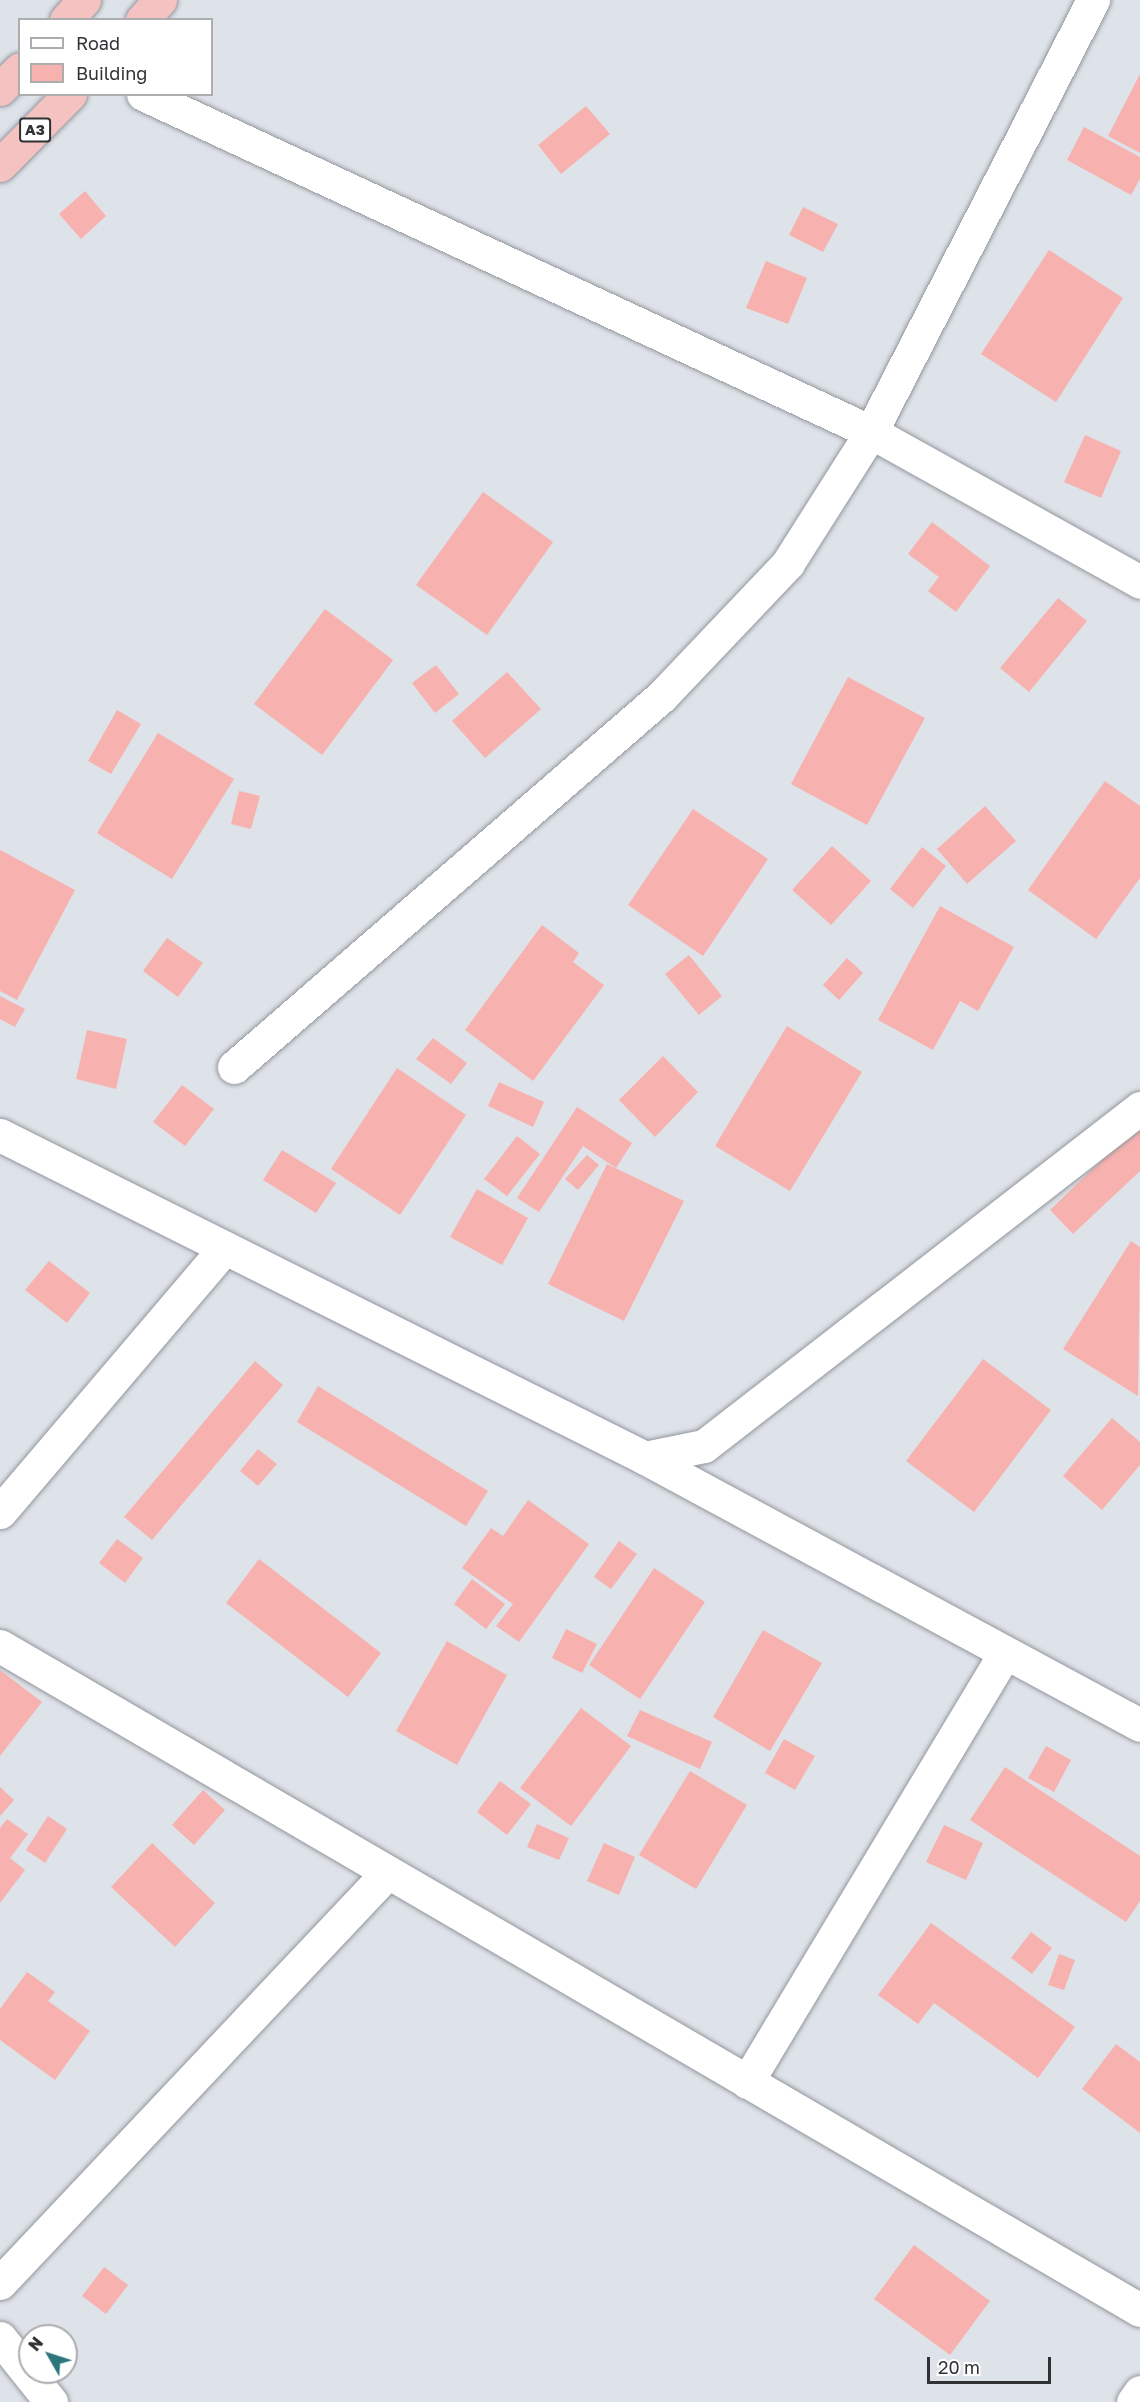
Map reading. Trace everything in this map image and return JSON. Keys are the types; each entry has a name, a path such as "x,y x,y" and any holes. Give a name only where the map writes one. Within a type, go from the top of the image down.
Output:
{"highway":[{"path":"68,18 84,0"},
{"path":"144,18 160,0"},
{"path":"0,89 18,71"},
{"name":"A3","path":"0,165 68,96"}],"street":[{"path":"234,1067 662,696 788,563 871,432 1094,0"},
{"path":"147,96 871,432 1140,582"},
{"path":"645,1458 704,1446 1140,1108"},
{"path":"0,1135 645,1458 1004,1655 1140,1725"},
{"path":"0,1512 225,1248"},
{"path":"0,1646 1140,2310"},
{"path":"747,2082 1004,1655"},
{"path":"0,2283 388,1872"},
{"path":"0,2338 51,2402"},
{"path":"1133,2402 1140,2392"}],"building":[{"path":"1140,74 1140,153 1108,136"},
{"path":"586,106 610,134 561,174 538,145"},
{"path":"1084,127 1140,157 1140,179 1131,195 1067,160"},
{"path":"85,191 106,216 81,239 59,214"},
{"path":"803,207 838,224 823,252 789,235"},
{"path":"1049,250 1123,298 1056,402 981,354"},
{"path":"766,261 807,278 788,324 746,308"},
{"path":"1085,435 1121,451 1101,498 1064,482"},
{"path":"483,492 553,542 487,635 416,585"},
{"path":"932,522 990,566 956,612 928,591 939,577 908,554"},
{"path":"1058,598 1087,621 1029,692 1000,668"},
{"path":"325,609 393,660 322,755 254,704"},
{"path":"436,665 459,694 435,713 412,683"},
{"path":"507,672 541,709 485,758 452,721"},
{"path":"848,677 925,718 867,825 791,784"},
{"path":"117,710 141,724 111,774 88,761"},
{"path":"158,733 234,779 172,879 97,833"},
{"path":"1105,781 1140,806 1140,878 1096,939 1028,890"},
{"path":"239,791 260,796 251,829 231,824"},
{"path":"985,806 1016,841 967,884 937,849"},
{"path":"693,809 768,859 703,956 628,905"},
{"path":"832,846 871,881 831,925 792,890"},
{"path":"922,847 946,866 913,908 890,889"},
{"path":"0,850 75,890 17,1000 0,991"},
{"path":"940,906 1014,947 978,1011 960,1001 933,1050 878,1020"},
{"path":"542,925 579,953 573,962 604,985 533,1081 465,1030"},
{"path":"167,938 203,963 178,997 143,971"},
{"path":"689,955 722,996 699,1015 665,974"},
{"path":"847,958 863,973 839,1000 823,985"},
{"path":"0,996 25,1009 15,1027 0,1019"},
{"path":"787,1026 862,1072 790,1191 715,1146"},
{"path":"87,1030 127,1039 116,1089 76,1079"},
{"path":"433,1038 467,1063 451,1084 416,1059"},
{"path":"663,1056 698,1092 655,1137 619,1100"},
{"path":"397,1068 466,1115 400,1215 331,1169"},
{"path":"499,1082 544,1102 533,1127 488,1106"},
{"path":"182,1085 214,1109 185,1146 153,1122"},
{"path":"577,1107 632,1143 616,1168 583,1146 539,1212 517,1198"},
{"path":"1140,1123 1140,1171 1073,1234 1050,1210"},
{"path":"517,1136 540,1154 507,1196 484,1179"},
{"path":"282,1150 336,1183 316,1213 263,1180"},
{"path":"587,1155 599,1165 578,1190 565,1179"},
{"path":"607,1164 684,1201 624,1321 548,1284"},
{"path":"477,1189 528,1218 502,1265 450,1237"},
{"path":"1131,1241 1140,1247 1138,1396 1063,1349"},
{"path":"49,1261 90,1293 67,1323 25,1290"},
{"path":"983,1359 1051,1410 974,1512 906,1461"},
{"path":"255,1361 283,1385 152,1540 124,1517"},
{"path":"318,1386 488,1491 466,1526 297,1422"},
{"path":"1112,1418 1140,1442 1140,1465 1102,1510 1063,1476"},
{"path":"258,1449 277,1464 258,1486 240,1471"},
{"path":"528,1500 589,1544 519,1642 496,1626 513,1604 462,1568 491,1528 503,1536"},
{"path":"117,1539 143,1558 125,1583 99,1563"},
{"path":"619,1541 637,1554 611,1589 594,1577"},
{"path":"259,1559 381,1653 348,1697 226,1603"},
{"path":"654,1568 705,1602 640,1699 589,1665"},
{"path":"472,1579 505,1604 486,1629 454,1604"},
{"path":"566,1629 597,1644 582,1673 552,1658"},
{"path":"763,1630 822,1663 770,1751 713,1717"},
{"path":"447,1641 507,1675 457,1765 396,1731"},
{"path":"0,1670 42,1702 0,1756"},
{"path":"581,1708 631,1746 571,1826 520,1788"},
{"path":"640,1710 712,1742 700,1769 627,1736"},
{"path":"784,1739 815,1756 795,1790 765,1773"},
{"path":"1046,1746 1071,1760 1054,1792 1028,1778"},
{"path":"1005,1767 1140,1856 1140,1901 1126,1922 970,1820"},
{"path":"690,1771 747,1805 696,1889 639,1855"},
{"path":"500,1781 531,1804 507,1835 477,1812"},
{"path":"0,1787 14,1800 0,1816"},
{"path":"203,1790 225,1810 194,1845 172,1825"},
{"path":"48,1816 67,1829 45,1863 26,1850"},
{"path":"7,1819 28,1834 10,1858 25,1870 0,1903 0,1828"},
{"path":"537,1824 569,1838 559,1860 527,1847"},
{"path":"944,1825 983,1843 966,1880 926,1862"},
{"path":"152,1843 215,1903 175,1947 111,1887"},
{"path":"604,1843 635,1857 619,1895 587,1881"},
{"path":"931,1923 1075,2027 1038,2078 934,2003 918,2024 878,1995"},
{"path":"1031,1932 1052,1948 1032,1974 1011,1958"},
{"path":"1059,1954 1075,1960 1064,1990 1048,1985"},
{"path":"27,1972 55,1992 48,2001 90,2031 55,2080 0,2040 0,2009"},
{"path":"1116,2044 1140,2062 1140,2133 1082,2089"},
{"path":"914,2245 990,2301 950,2355 874,2299"},
{"path":"104,2267 128,2285 106,2314 82,2296"}]}
